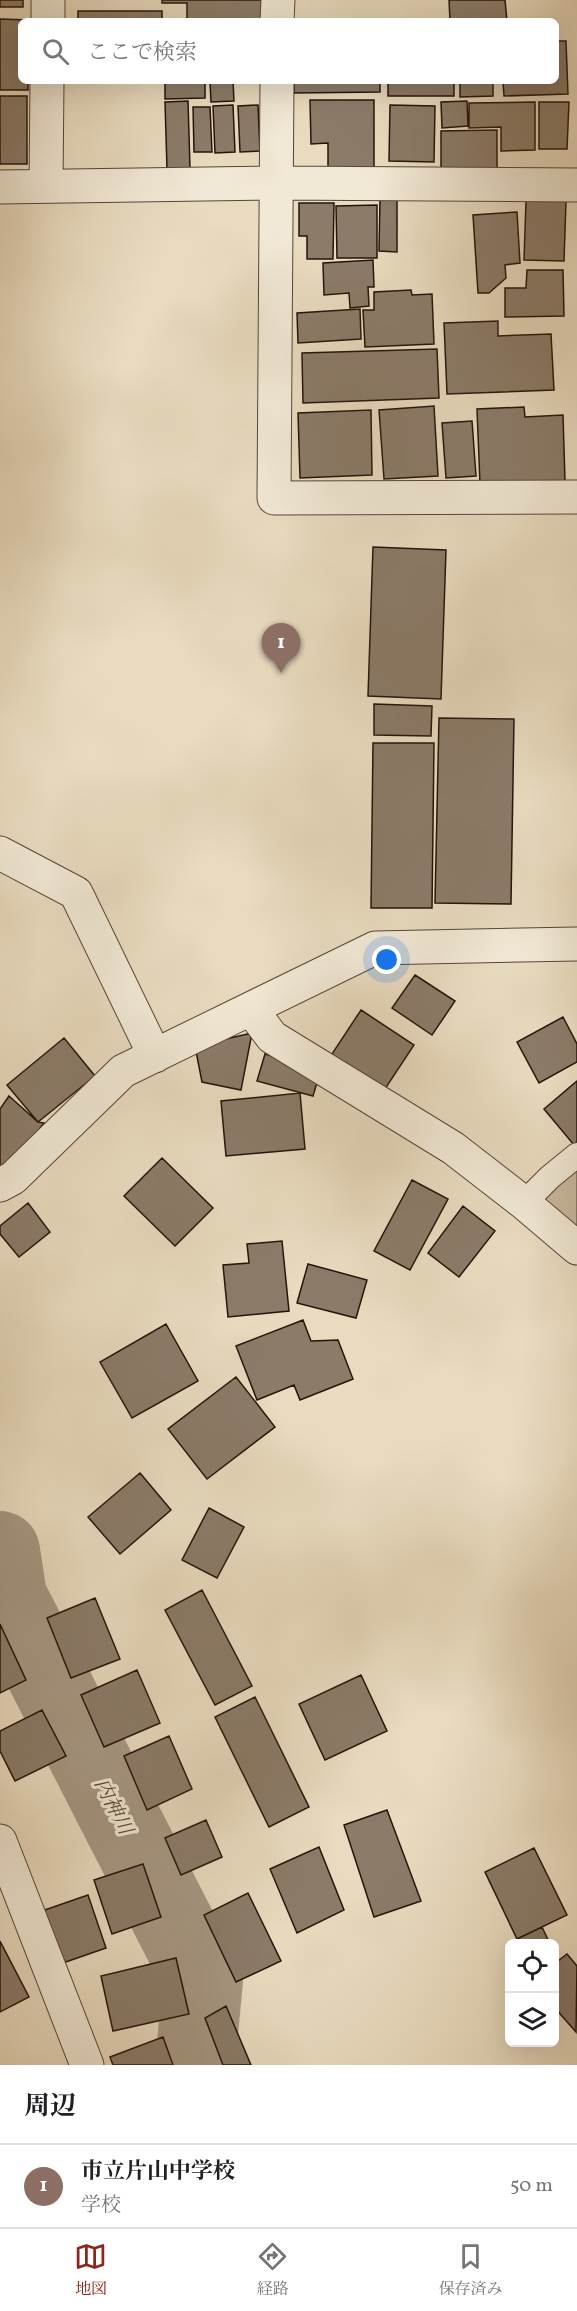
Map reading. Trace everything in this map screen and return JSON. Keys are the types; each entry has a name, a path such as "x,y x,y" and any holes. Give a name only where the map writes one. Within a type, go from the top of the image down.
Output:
{"street":[{"path":"48,0 48,18"},
{"path":"278,0 278,18"},
{"path":"46,186 47,84"},
{"path":"277,84 274,498 577,497"},
{"path":"0,187 276,183 577,185"},
{"path":"0,853 76,893 155,1056"},
{"path":"0,1185 13,1178 123,1071 375,948 577,944"},
{"path":"251,1009 272,1037 453,1148 577,1248"},
{"path":"0,1841 87,2065"}],"lane":[{"path":"524,1203 550,1177 577,1155"}],"shaded area":[{"path":"577,1166 577,1240 535,1200"}],"building":[{"path":"0,0 23,0 23,7 0,7"},
{"path":"162,0 263,0 263,18 187,18 187,3 162,3"},
{"path":"449,0 505,0 507,18 450,18"},
{"path":"78,11 162,11 162,18 78,18"},
{"path":"0,19 18,20 18,84 28,84 28,90 0,90"},
{"path":"559,41 566,41 568,94 504,96 503,84 559,84"},
{"path":"165,84 205,84 205,98 165,99"},
{"path":"210,84 233,84 234,101 211,102"},
{"path":"294,84 380,84 380,92 294,93"},
{"path":"388,84 454,84 454,96 388,96"},
{"path":"460,84 493,84 493,96 460,97"},
{"path":"0,96 27,96 27,164 0,164"},
{"path":"310,100 374,100 374,168 328,169 328,143 311,144"},
{"path":"188,101 190,168 167,169 165,102"},
{"path":"467,101 468,126 442,128 441,102"},
{"path":"535,102 535,150 501,151 501,127 469,128 469,103"},
{"path":"539,102 569,102 567,149 539,149"},
{"path":"233,105 235,152 215,153 213,106"},
{"path":"258,105 260,151 240,152 238,106"},
{"path":"390,105 435,106 434,162 389,161"},
{"path":"193,107 210,107 212,152 194,152"},
{"path":"497,130 497,168 441,169 441,131"},
{"path":"380,200 397,200 397,252 379,251"},
{"path":"526,201 566,201 564,261 524,260"},
{"path":"299,203 334,203 333,259 307,259 307,236 299,236"},
{"path":"377,205 377,258 337,258 336,206"},
{"path":"517,212 520,263 505,265 506,278 489,293 478,293 473,215"},
{"path":"373,260 374,287 368,287 369,306 350,308 349,293 324,295 323,263"},
{"path":"527,270 563,270 564,316 505,317 505,288 526,288"},
{"path":"411,290 412,295 432,294 434,344 365,347 363,310 374,310 374,292"},
{"path":"360,309 361,339 298,343 297,313"},
{"path":"498,321 498,336 551,334 554,390 447,394 444,323"},
{"path":"437,349 439,398 303,403 302,353"},
{"path":"434,406 438,476 384,479 379,410"},
{"path":"524,407 525,417 563,415 565,481 480,484 477,409"},
{"path":"371,410 372,475 300,478 298,413"},
{"path":"472,421 476,476 446,478 442,423"},
{"path":"373,547 446,550 441,699 368,696"},
{"path":"374,704 432,706 431,736 374,735"},
{"path":"439,718 514,719 511,904 435,903"},
{"path":"373,743 434,743 432,908 371,908"},
{"path":"415,975 455,1001 432,1035 392,1008"},
{"path":"361,1010 414,1045 383,1092 330,1057"},
{"path":"563,1017 577,1044 577,1062 539,1083 517,1042"},
{"path":"252,1033 241,1090 202,1082 195,1046"},
{"path":"64,1038 95,1076 38,1122 7,1085"},
{"path":"265,1054 321,1069 313,1096 257,1081"},
{"path":"577,1081 577,1142 574,1145 544,1109"},
{"path":"300,1093 305,1149 226,1156 221,1101"},
{"path":"9,1096 38,1122 44,1123 0,1181 0,1109"},
{"path":"162,1158 213,1208 175,1246 124,1196"},
{"path":"412,1180 448,1199 410,1270 374,1251"},
{"path":"28,1203 50,1232 19,1257 0,1234 0,1226"},
{"path":"463,1206 495,1231 459,1277 428,1253"},
{"path":"282,1241 289,1311 228,1317 223,1265 249,1263 247,1244"},
{"path":"308,1264 367,1280 356,1318 297,1303"},
{"path":"303,1320 311,1341 338,1340 353,1379 300,1400 294,1385 257,1400 236,1346"},
{"path":"166,1324 198,1381 132,1418 100,1362"},
{"path":"236,1377 275,1427 207,1479 168,1429"},
{"path":"140,1473 171,1510 120,1554 88,1517"},
{"path":"209,1508 244,1527 217,1578 182,1560"},
{"path":"202,1590 252,1686 215,1705 165,1610"},
{"path":"95,1598 120,1659 71,1678 47,1618"},
{"path":"0,1624 26,1680 0,1693"},
{"path":"137,1670 160,1723 104,1747 81,1695"},
{"path":"361,1675 387,1731 325,1760 299,1704"},
{"path":"255,1697 309,1807 269,1827 215,1717"},
{"path":"42,1710 66,1756 15,1781 0,1751 0,1731"},
{"path":"169,1736 192,1789 147,1810 124,1756"},
{"path":"387,1810 421,1901 374,1917 344,1825"},
{"path":"206,1820 222,1857 181,1875 165,1838"},
{"path":"319,1847 344,1910 297,1933 270,1869"},
{"path":"534,1848 567,1915 517,1939 485,1872"},
{"path":"143,1864 161,1917 112,1934 94,1880"},
{"path":"248,1893 281,1961 236,1982 204,1915"},
{"path":"88,1895 106,1948 57,1965 39,1912"},
{"path":"542,1927 548,1939 517,1939"},
{"path":"0,1941 29,1997 0,2012"},
{"path":"567,1954 577,1966 576,2032 559,2013 559,1960"},
{"path":"176,1958 189,2014 113,2031 101,1976"},
{"path":"226,2006 251,2065 223,2065 205,2018"},
{"path":"163,2037 173,2065 113,2065 110,2057"}],"waterway":[{"name":"内神川","path":"0,1551 7,1597 203,1980 195,2065"}],"place":[{"name":"市立片山中学校","path":"281,673"}]}
